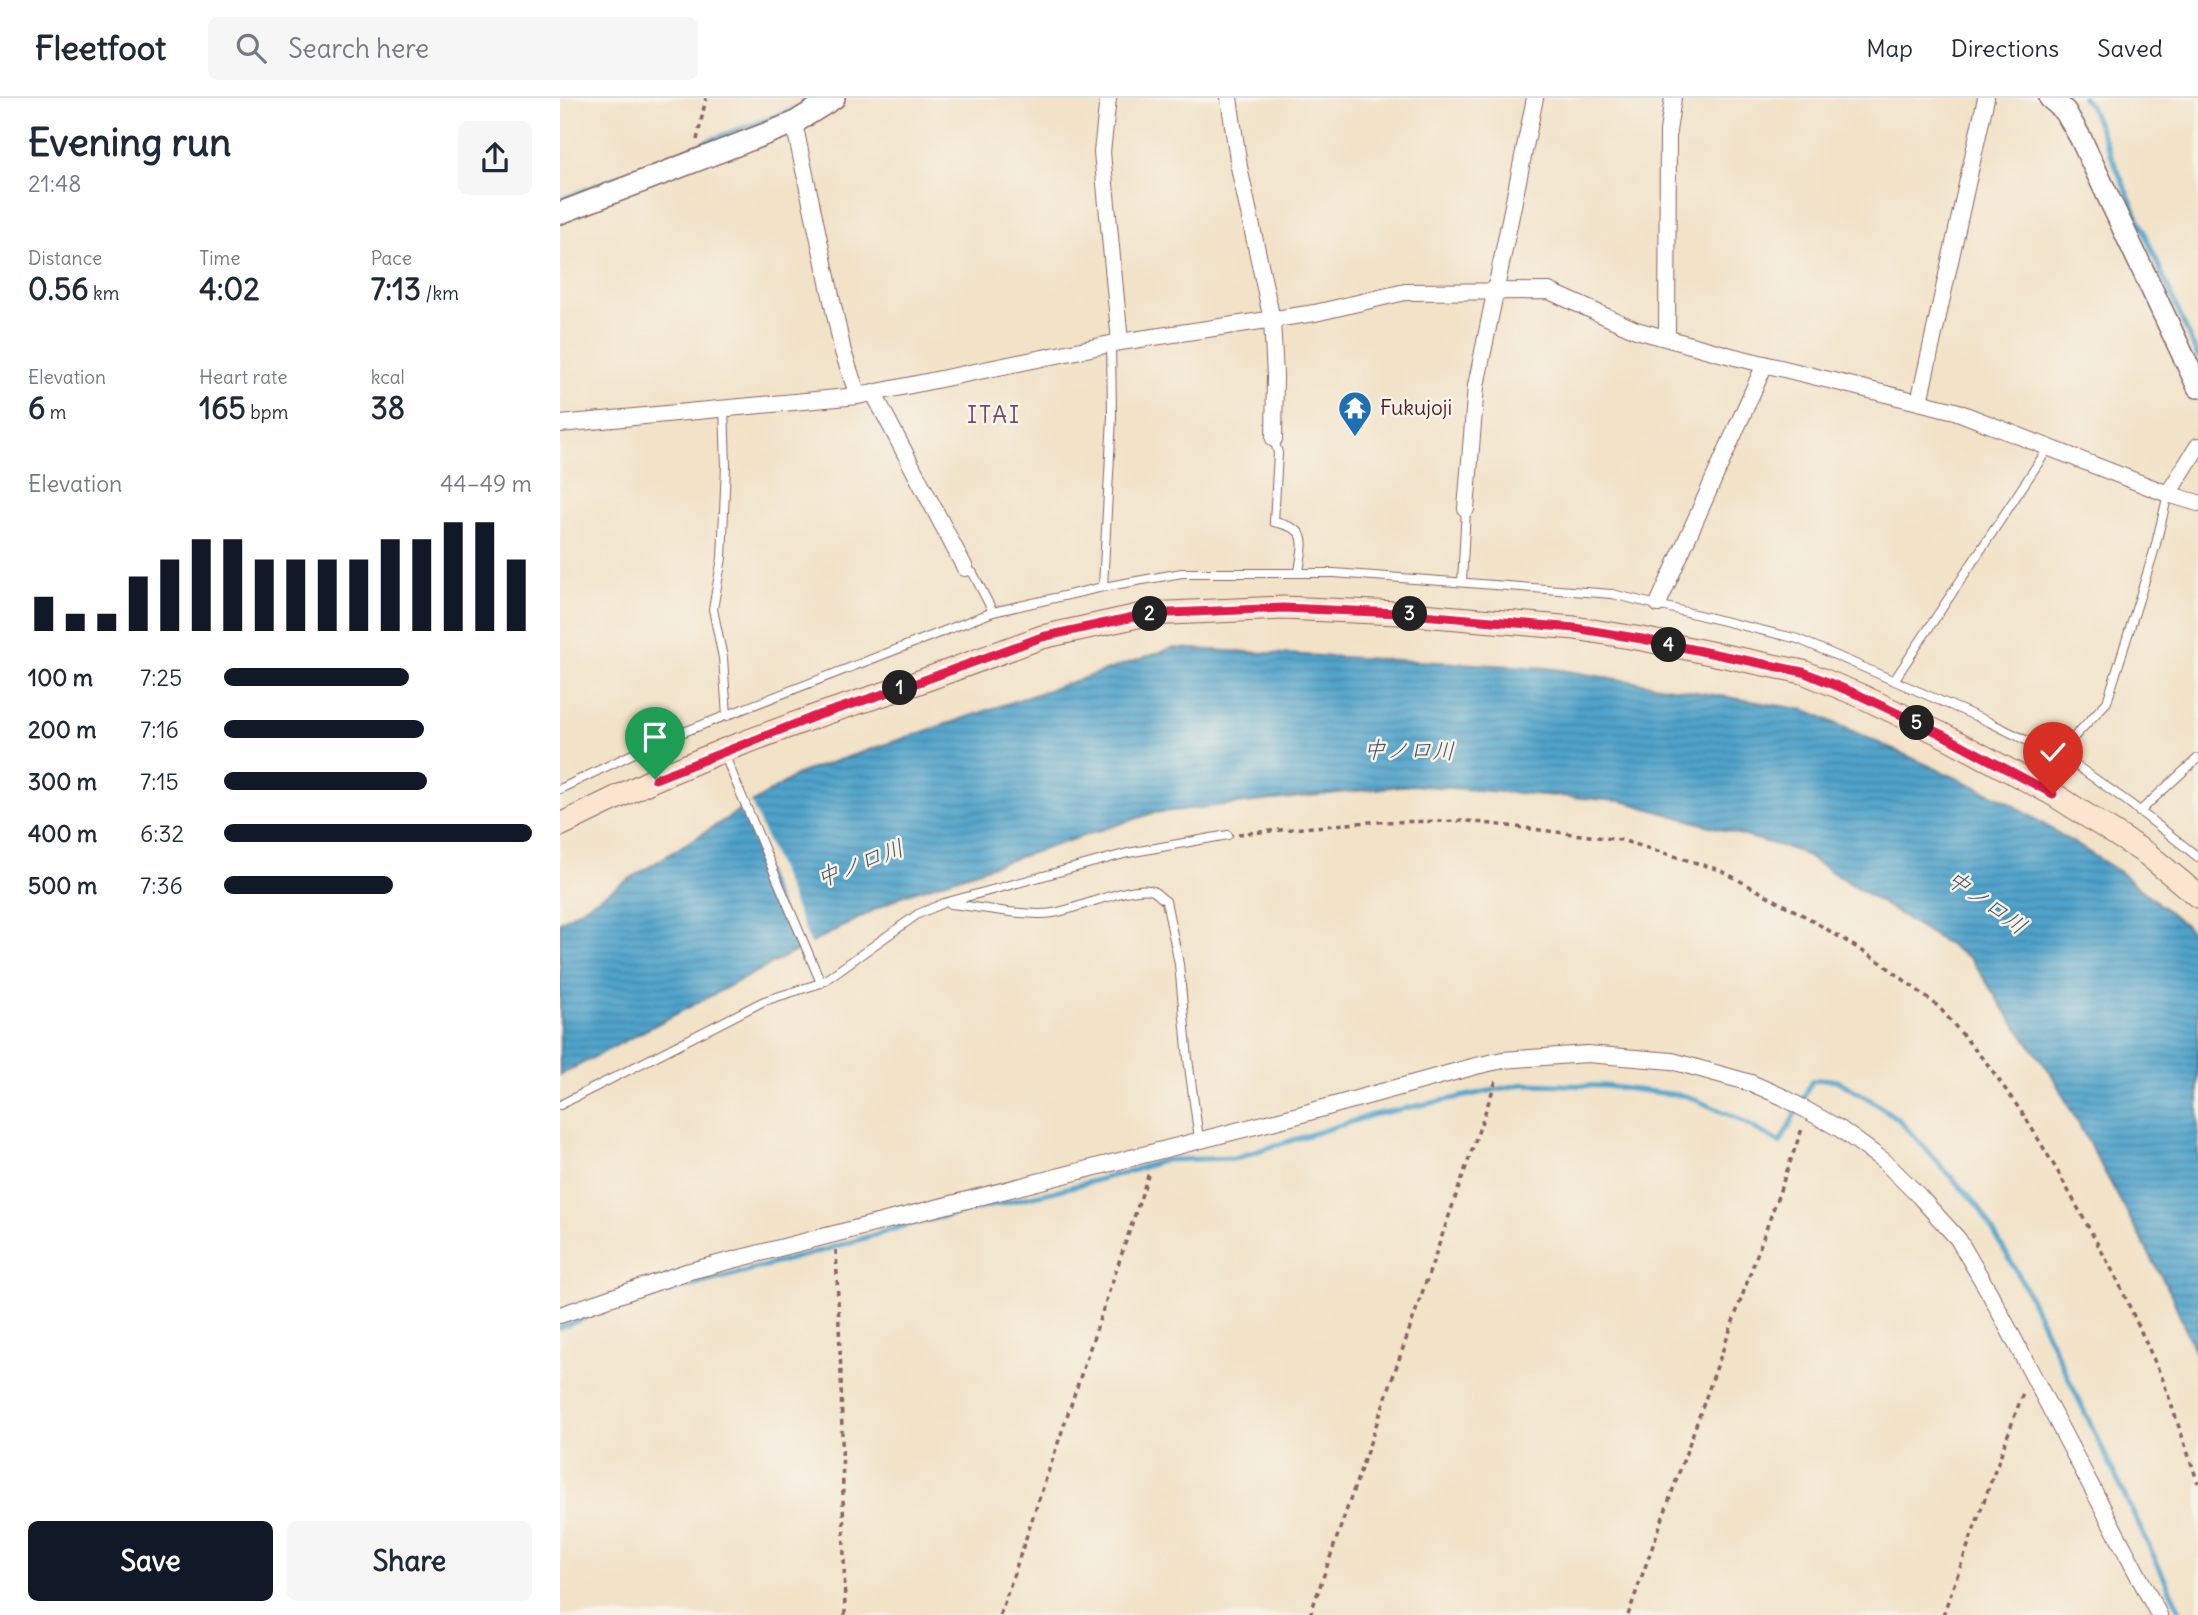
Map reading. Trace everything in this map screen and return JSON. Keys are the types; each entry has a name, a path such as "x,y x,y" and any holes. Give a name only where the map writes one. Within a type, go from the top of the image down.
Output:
{"main road":[{"path":"560,825 655,779 725,756 1042,637 1147,614 1283,608 1398,613 1575,628 1803,672 1941,734 2053,794 2147,854 2198,896"}],"street":[{"path":"560,213 794,123 834,98"},
{"path":"1108,98 1102,152 1116,343"},
{"path":"1229,98 1239,167 1272,320 1274,439"},
{"path":"1466,509 1476,386 1535,98"},
{"path":"1667,338 1668,131 1673,98"},
{"path":"1919,402 1986,98"},
{"path":"2050,98 2066,111 2085,147 2198,387"},
{"path":"794,123 843,352 965,568"},
{"path":"560,424 866,394 1116,343 1315,313 1405,292 1549,291 1636,330 1955,411 2168,494 2198,503"},
{"path":"1658,604 1765,364"},
{"path":"2168,494 2198,446"},
{"path":"560,1315 686,1272 834,1236 1503,1060 1587,1054 1672,1061 1751,1083 1783,1097 1840,1129 1884,1161 1958,1239 1989,1292 2159,1615"}],"lane":[{"path":"1103,587 1116,343"},
{"path":"724,407 726,466 722,558 713,609 723,658 727,716"},
{"path":"1274,439 1278,453 1274,522 1300,531 1303,537 1298,572"},
{"path":"1895,679 2049,447"},
{"path":"2056,756 2107,702 2155,548 2168,494"},
{"path":"1462,582 1466,509"},
{"path":"965,568 973,573 993,612"},
{"path":"560,789 653,744 993,612 1103,587 1182,573 1298,572 1612,594 1798,639 1895,679 2074,764 2198,857"},
{"path":"725,756 821,983"},
{"path":"2139,812 2198,758"},
{"path":"560,1105 764,1002 821,983 918,914 944,903 1128,853 1228,835"},
{"path":"944,903 1040,914 1056,913 1140,890 1152,891 1166,901 1179,964 1199,1139"}],"path":[{"path":"692,162 706,98"},
{"path":"1228,835 1368,822 1468,821 1621,840 1720,870 1810,919 1882,963 1939,1007 1989,1066 2025,1116 2122,1292 2163,1380 2198,1483"},
{"path":"1310,1615 1503,1060"},
{"path":"1628,1615 1808,1112"},
{"path":"999,1615 1156,1151"},
{"path":"834,1236 841,1375 845,1615"},
{"path":"1943,1615 2030,1372"}],"water":[{"name":"中ノ口川","path":"1173,648 1549,668 1806,710 2005,800 2117,870 2184,924 2198,939 2198,1360 2171,1294 2052,1075 1971,959 1798,851 1622,801 1412,785 1153,813 901,896 560,1075 560,922 800,773"}],"pier":[{"path":"750,800 812,947 801,953 739,806"}],"waterway":[{"path":"2083,98 2090,106 2198,357"},
{"path":"560,200 723,135 802,107"},
{"path":"560,1328 606,1309 907,1225 1052,1192 1165,1160 1235,1158 1373,1115 1523,1084 1605,1086 1687,1096 1737,1118 1780,1143 1812,1081 1838,1081 1898,1119 1979,1207 2021,1279 2182,1615"}],"place":[{"name":"Fukujoji","path":"1355,438"}],"district":[{"name":"ITAI","path":"994,415"}],"route":[{"path":"655,779 816,716 1042,637 1147,614 1283,608 1398,613 1575,628 1803,672 1941,734 2053,794"}]}
